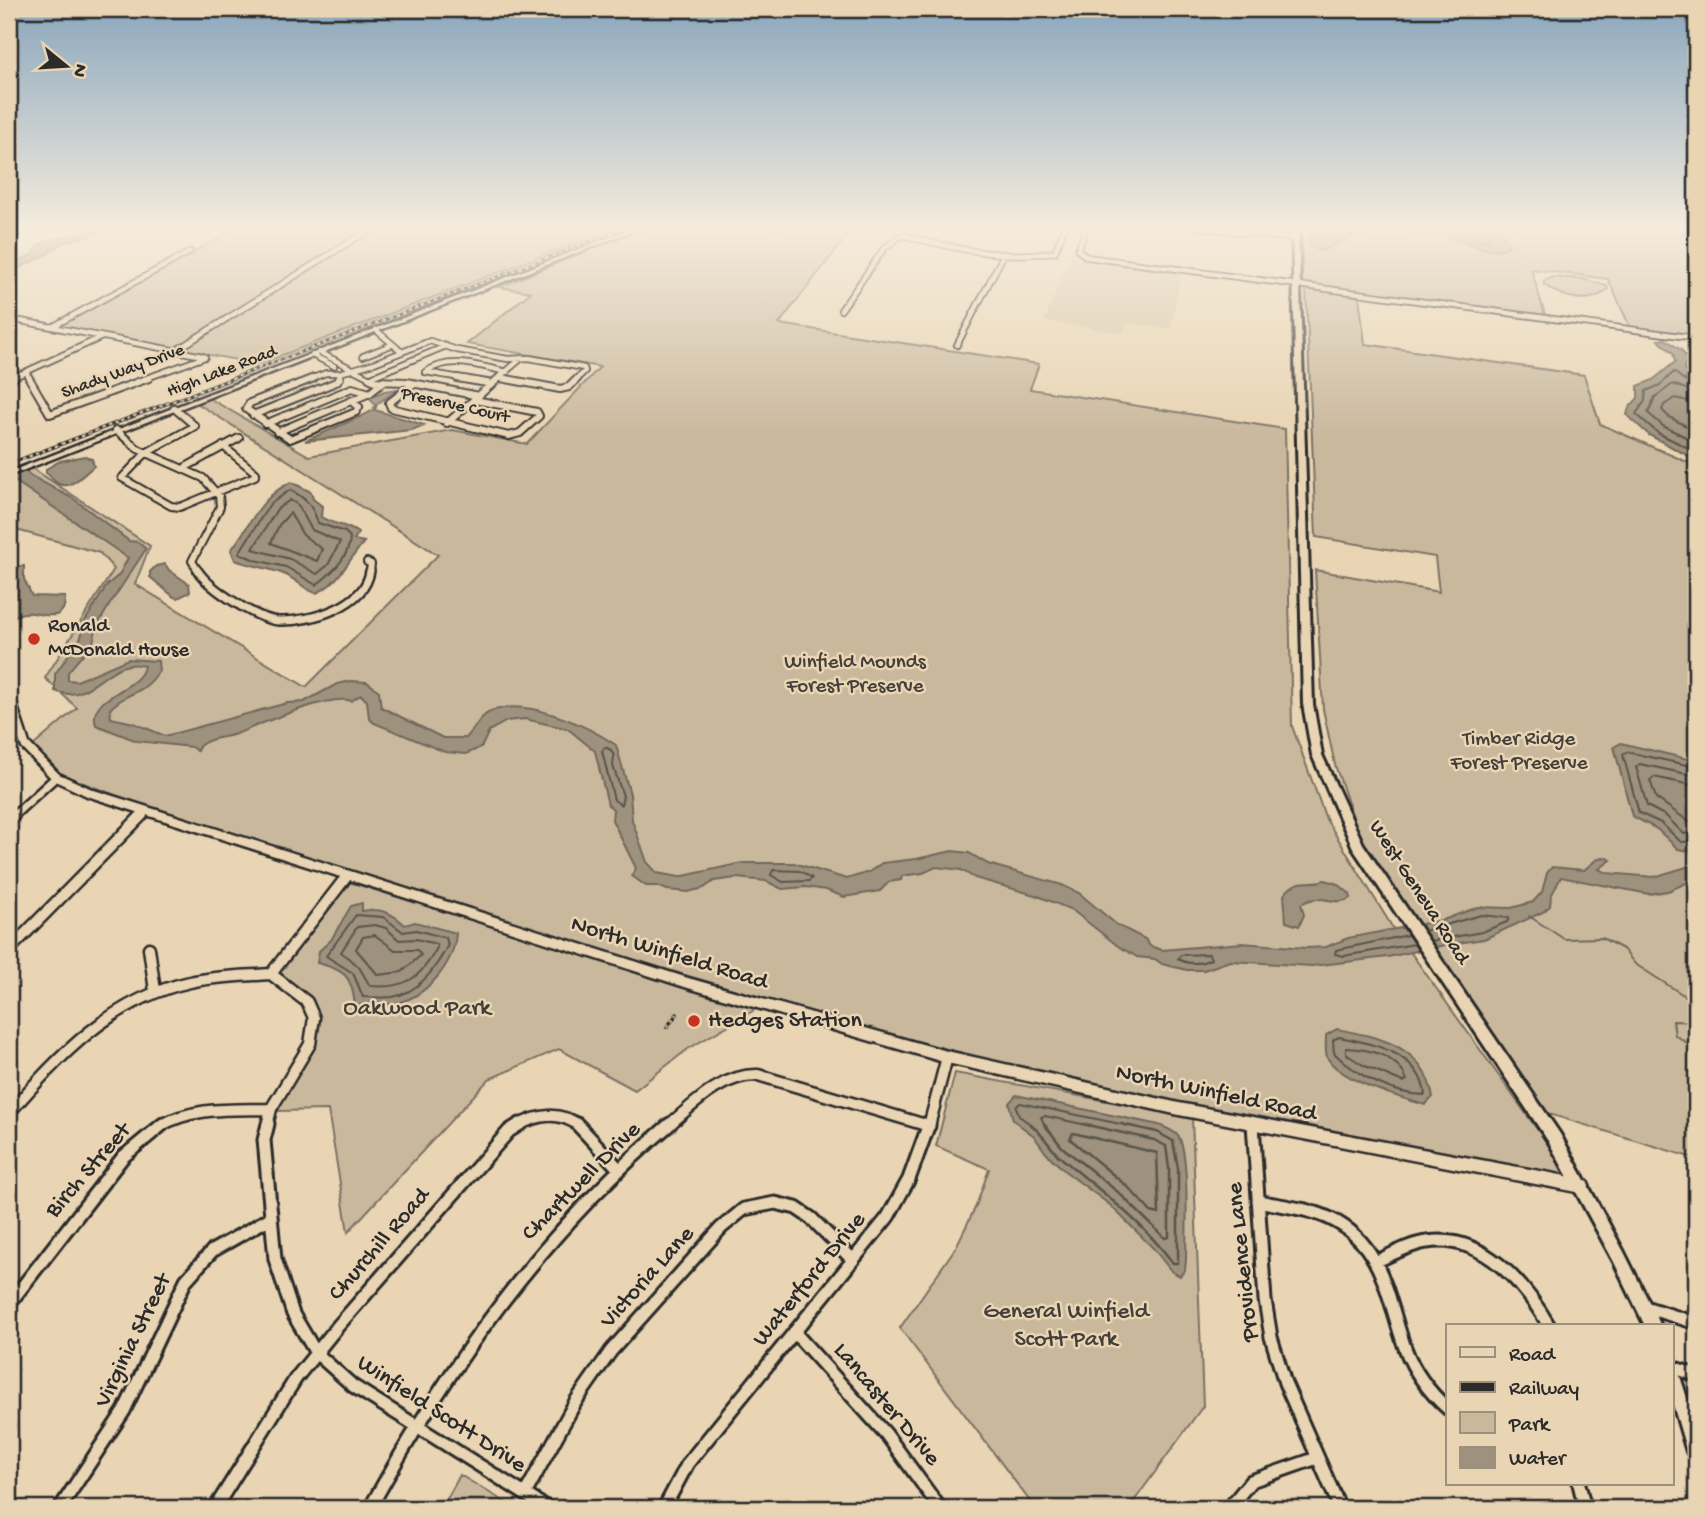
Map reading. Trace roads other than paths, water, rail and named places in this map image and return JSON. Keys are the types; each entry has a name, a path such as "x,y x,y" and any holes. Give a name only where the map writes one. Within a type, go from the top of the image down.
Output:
{"main road":[{"name":"West Geneva Road","path":"1296,297 1311,725 1317,755 1349,829 1372,870 1536,1110 1583,1186 1652,1324"},
{"path":"1674,1382 1696,1452"}],"street":[{"path":"52,327 108,297"},
{"path":"20,321 175,351 262,297"},
{"name":"High Lake Road","path":"9,474 461,297"},
{"path":"841,310 850,297"},
{"path":"957,345 982,297"},
{"path":"1385,297 1696,338"},
{"path":"376,330 402,352"},
{"path":"9,380 102,337"},
{"path":"351,401 359,407 354,414 297,437 285,438 246,409 250,403 326,373 346,371 430,341 509,359 522,358 584,368 585,371 569,387 560,389 501,378"},
{"path":"363,356 391,345"},
{"path":"369,379 446,346"},
{"name":"Shady Way Drive","path":"26,372 50,414 205,356 175,351"},
{"path":"316,354 326,363 380,384"},
{"path":"447,423 522,358"},
{"path":"410,383 436,363 449,361 507,372"},
{"path":"346,371 366,383 410,383 477,398"},
{"path":"253,415 336,382 346,371"},
{"path":"425,372 493,384"},
{"name":"Preserve Court","path":"410,383 390,403 391,408 443,418 447,423 509,436 520,433 539,416 537,412 477,398"},
{"path":"277,432 370,393 380,384"},
{"path":"265,424 352,388 370,393"},
{"path":"174,408 195,426 146,453 122,478 176,507 186,506 250,479 256,473 223,446"},
{"path":"116,430 146,453 186,467 217,494 220,507 192,561 206,583 265,619 283,621 319,615 352,600 368,584 371,564 367,562"},
{"path":"186,467 239,438"},
{"name":"North Winfield Road","path":"9,697 24,745 56,777 91,793 757,1004 947,1056 1254,1124 1583,1186"},
{"path":"9,820 56,777"},
{"path":"9,950 146,811"},
{"path":"9,1113 59,1056 87,1030 113,1012 155,991 198,980 271,974 347,876"},
{"path":"149,948 155,991"},
{"name":"Winfield Scott Drive","path":"271,974 307,1002 314,1018 310,1044 271,1109 264,1140 270,1218 281,1283 293,1314 316,1353 353,1386 547,1508"},
{"name":"Waterford Drive","path":"664,1508 688,1463 853,1260 903,1194 917,1164 947,1056"},
{"name":"Chartwell Drive","path":"370,1508 417,1427 469,1346 524,1272 570,1218 619,1169 731,1077 743,1074 758,1075 929,1126"},
{"name":"Birch Street","path":"9,1304 123,1157 142,1139 176,1117 199,1111 271,1109"},
{"name":"Churchill Road","path":"215,1508 283,1397 316,1353 501,1139 526,1119 555,1114 573,1119 584,1127 619,1169"},
{"name":"Providence Lane","path":"1254,1124 1265,1300 1271,1337 1285,1383 1340,1508"},
{"path":"1258,1201 1328,1218 1356,1237 1377,1261 1390,1287 1410,1361 1425,1386 1446,1407"},
{"name":"Victoria Lane","path":"525,1494 576,1401 611,1351 721,1228 744,1209 775,1203 796,1208 811,1218 853,1260"},
{"name":"Virginia Street","path":"60,1508 124,1411 186,1280 212,1251 270,1218"},
{"path":"1377,1261 1425,1242 1441,1241 1464,1246 1488,1257 1510,1274 1528,1291 1548,1324"},
{"path":"1645,1307 1696,1324"},
{"name":"Lancaster Drive","path":"794,1332 886,1434 940,1508"},
{"path":"1674,1368 1696,1375"},
{"path":"1229,1508 1251,1481 1317,1458"},
{"path":"1580,1486 1585,1508"}],"water":[{"path":"1665,339 1681,350 1689,361 1684,366 1685,371 1696,378 1696,460 1649,435 1627,415 1629,408 1638,398 1638,386 1653,380 1675,362 1673,353 1658,340"},
{"path":"398,389 377,404 375,410 424,425 412,430 305,441 373,410 375,405 370,398 384,391"},
{"path":"85,456 92,459 94,466 73,483 59,484 46,473 46,469 60,461"},
{"path":"26,470 29,475 74,499 129,541 138,542 146,549 97,626 93,642 68,672 68,680 77,681 128,659 158,661 159,671 153,679 110,709 111,718 134,723 165,736 287,703 304,702 337,684 351,681 367,682 379,691 381,707 443,738 466,738 488,713 506,708 522,708 557,716 574,722 616,745 630,794 632,820 647,862 657,873 679,877 742,863 794,863 847,879 869,872 882,863 952,851 969,853 988,864 1062,885 1079,893 1117,925 1145,939 1150,946 1162,950 1242,943 1326,947 1348,938 1443,920 1478,907 1511,908 1533,902 1542,892 1547,873 1552,867 1584,870 1596,860 1606,857 1611,860 1599,869 1607,873 1654,877 1696,864 1696,879 1668,891 1649,894 1561,877 1551,896 1550,906 1543,912 1484,939 1388,957 1312,966 1230,961 1204,970 1187,970 1162,964 1155,959 1137,957 1118,946 1072,910 1038,896 975,878 961,870 936,867 923,873 902,876 901,880 889,882 880,891 844,897 826,890 805,887 782,889 766,881 736,878 714,881 704,888 688,892 646,886 632,876 636,868 612,820 613,809 608,805 595,751 568,729 525,719 507,721 489,731 482,746 475,750 466,754 445,752 374,723 369,718 367,701 361,695 351,701 327,702 294,711 236,734 208,741 197,751 191,747 137,741 96,725 95,715 99,707 134,682 144,666 120,668 90,687 68,694 55,691 55,674 81,637 85,621 107,585 119,575 128,558 9,477"},
{"path":"291,482 311,492 313,499 322,506 321,517 353,530 358,533 354,540 364,542 337,578 316,593 286,575 235,560 231,550 263,503"},
{"path":"165,564 189,584 190,592 178,598 174,597 150,577 150,572 156,566"},
{"path":"24,566 24,579 32,596 65,597 61,612 51,616 23,613 9,619 9,573"},
{"path":"1621,743 1696,761 1694,848 1688,851 1678,849 1657,829 1632,816 1614,747"},
{"path":"1325,880 1338,884 1351,898 1345,901 1309,900 1301,904 1304,915 1299,926 1286,922 1284,895 1289,889 1298,883"},
{"path":"362,903 362,911 385,912 405,925 415,922 456,933 450,957 444,968 427,987 405,1001 355,1006 352,988 346,976 317,963 319,951 331,940 351,906"},
{"path":"1337,1029 1385,1041 1410,1055 1428,1080 1433,1097 1425,1105 1371,1087 1344,1073 1333,1065 1326,1055 1326,1035"},
{"path":"1016,1095 1159,1125 1178,1136 1184,1158 1186,1195 1186,1260 1185,1270 1180,1276 1172,1272 1153,1248 1110,1205 1066,1172 1046,1153 1034,1136 1013,1120 1009,1103"}],"waterway":[{"path":"9,467 26,479"},
{"path":"1529,916 1564,939 1602,938 1623,949 1635,964 1696,1003"},
{"path":"1696,1022 1673,1021 1675,1035 1696,1049"}],"railway":[{"path":"9,464 445,297"},
{"path":"667,1027 677,1014"}],"place":[{"name":"Ronald McDonald House","path":"34,639"},
{"name":"Hedges Station","path":"694,1021"}],"park label":[{"name":"Winfield Mounds Forest Preserve","path":"855,675"},
{"name":"Timber Ridge Forest Preserve","path":"1519,752"},
{"name":"Oakwood Park","path":"417,1009"},
{"name":"General Winfield Scott Park","path":"1066,1326"}]}
